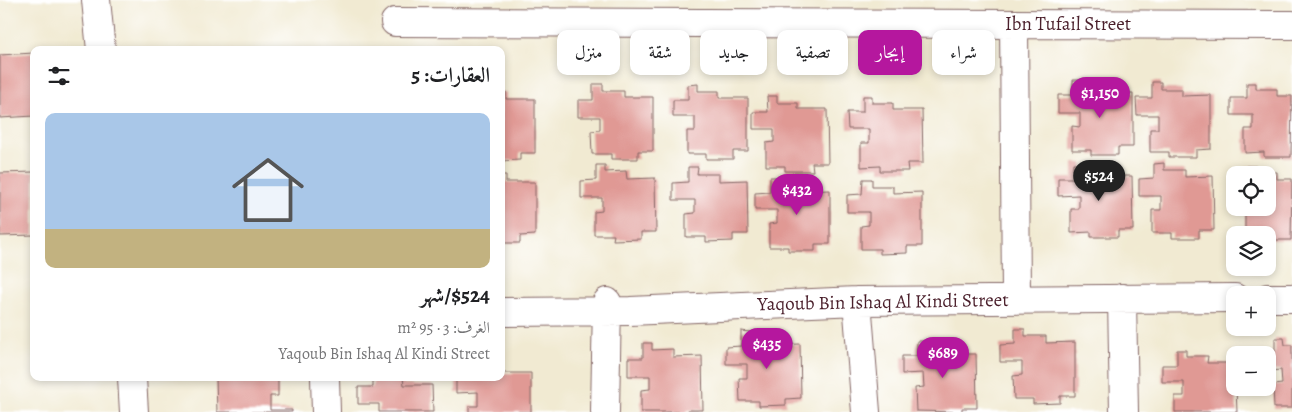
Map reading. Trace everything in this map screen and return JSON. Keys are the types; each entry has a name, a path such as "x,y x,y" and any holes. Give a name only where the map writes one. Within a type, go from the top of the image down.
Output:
{"street":[{"path":"96,0 101,46"},
{"name":"Ibn Tufail Street","path":"395,22 1292,25"},
{"path":"1014,24 1016,299"},
{"path":"1122,298 1124,412"},
{"name":"Yaqoub Bin Ishaq Al Kindi Street","path":"505,312 607,307 857,301 1226,298"},
{"path":"1276,298 1292,298"},
{"path":"857,301 866,412"},
{"path":"605,412 607,307"},
{"path":"127,412 132,381"},
{"path":"325,381 326,412"}],"building":[{"path":"30,53 30,116 0,118 0,55"},
{"path":"1073,80 1083,80 1082,86 1104,86 1104,93 1133,93 1133,147 1118,147 1118,155 1091,155 1091,150 1072,150 1072,126 1080,127 1080,113 1058,113 1058,95 1073,95"},
{"path":"1152,82 1161,82 1161,89 1182,89 1182,96 1211,95 1211,149 1196,150 1196,157 1169,157 1169,152 1150,152 1150,129 1158,129 1158,115 1137,115 1136,98 1152,98"},
{"path":"1247,83 1256,83 1256,89 1277,89 1277,96 1292,96 1291,157 1264,157 1264,152 1245,153 1245,129 1253,129 1253,115 1231,115 1231,98 1247,98"},
{"path":"593,84 603,84 603,91 624,91 624,97 653,97 653,151 638,151 638,159 611,159 611,154 592,154 591,131 600,130 600,117 578,117 578,100 593,100"},
{"path":"698,84 698,91 719,91 719,98 748,98 748,151 733,151 733,159 706,159 706,154 687,154 687,131 695,131 695,117 673,117 673,100 688,100 688,85"},
{"path":"505,92 506,99 535,99 535,153 520,153 520,160 505,161"},
{"path":"767,96 777,96 777,103 798,103 798,109 827,109 828,163 812,163 813,171 785,171 785,166 766,166 766,143 774,142 774,129 753,129 753,112 768,112"},
{"path":"863,96 872,96 872,103 893,103 893,110 922,110 923,163 907,163 908,171 880,171 880,166 861,167 861,143 869,143 869,129 848,129 847,112 863,112"},
{"path":"1073,163 1082,163 1083,169 1103,169 1104,176 1132,176 1133,230 1118,230 1118,237 1091,237 1091,232 1071,233 1071,209 1079,209 1079,195 1058,196 1058,178 1073,178"},
{"path":"1164,163 1164,170 1185,170 1185,177 1213,176 1214,230 1199,230 1199,238 1172,238 1172,233 1152,233 1152,210 1161,210 1161,196 1139,196 1139,179 1154,178 1154,164"},
{"path":"596,165 605,165 605,172 626,171 627,179 655,178 656,232 641,232 641,239 613,240 614,235 594,235 594,212 602,211 602,198 581,198 581,181 596,180"},
{"path":"688,167 698,167 697,174 719,174 719,181 747,180 748,234 733,234 733,241 706,242 706,237 686,237 686,214 695,213 695,200 673,200 673,183 688,182"},
{"path":"30,172 30,235 0,236 0,173"},
{"path":"1276,172 1277,179 1292,179 1291,240 1276,240 1276,226 1245,226 1245,216 1276,216"},
{"path":"505,175 506,182 535,182 535,235 520,236 520,243 505,243"},
{"path":"770,177 780,177 780,184 801,184 801,191 830,190 830,244 815,244 815,251 788,251 788,247 769,247 769,224 777,223 777,210 755,210 755,193 770,192"},
{"path":"863,179 872,179 872,186 893,186 893,193 922,192 922,246 907,246 907,253 880,254 880,249 861,249 861,226 869,225 869,212 847,212 847,195 862,194"},
{"path":"1015,329 1025,329 1025,336 1046,336 1046,343 1075,342 1075,396 1060,396 1060,403 1033,404 1033,399 1014,399 1013,376 1022,375 1022,362 1000,362 1000,345 1015,344"},
{"path":"741,331 750,332 751,338 771,338 772,345 800,344 801,398 786,399 786,405 759,406 759,401 740,401 739,378 747,378 747,364 726,364 726,347 741,346"},
{"path":"1275,338 1284,338 1285,345 1292,345 1292,408 1274,408 1273,396 1276,396 1276,385 1282,384 1281,370 1276,370"},
{"path":"917,341 926,341 927,348 948,347 948,354 976,354 977,408 962,408 962,412 916,411 915,388 924,387 923,373 902,374 902,356 917,356"},
{"path":"643,343 652,343 652,350 673,349 673,357 702,356 703,410 688,410 688,412 641,412 641,390 650,389 650,376 628,376 628,358 643,358"},
{"path":"1177,350 1186,350 1186,356 1208,356 1207,363 1226,363 1226,396 1236,396 1237,412 1175,412 1175,396 1184,396 1184,382 1162,382 1162,365 1177,365"},
{"path":"505,373 531,373 531,412 469,412 469,406 478,406 478,392 456,393 456,381 505,381"},
{"path":"216,381 278,381 278,396 270,396 270,410 292,410 292,412 217,412"},
{"path":"373,381 403,381 404,385 432,385 433,412 379,412 379,404 358,404 358,387 373,387"}]}
